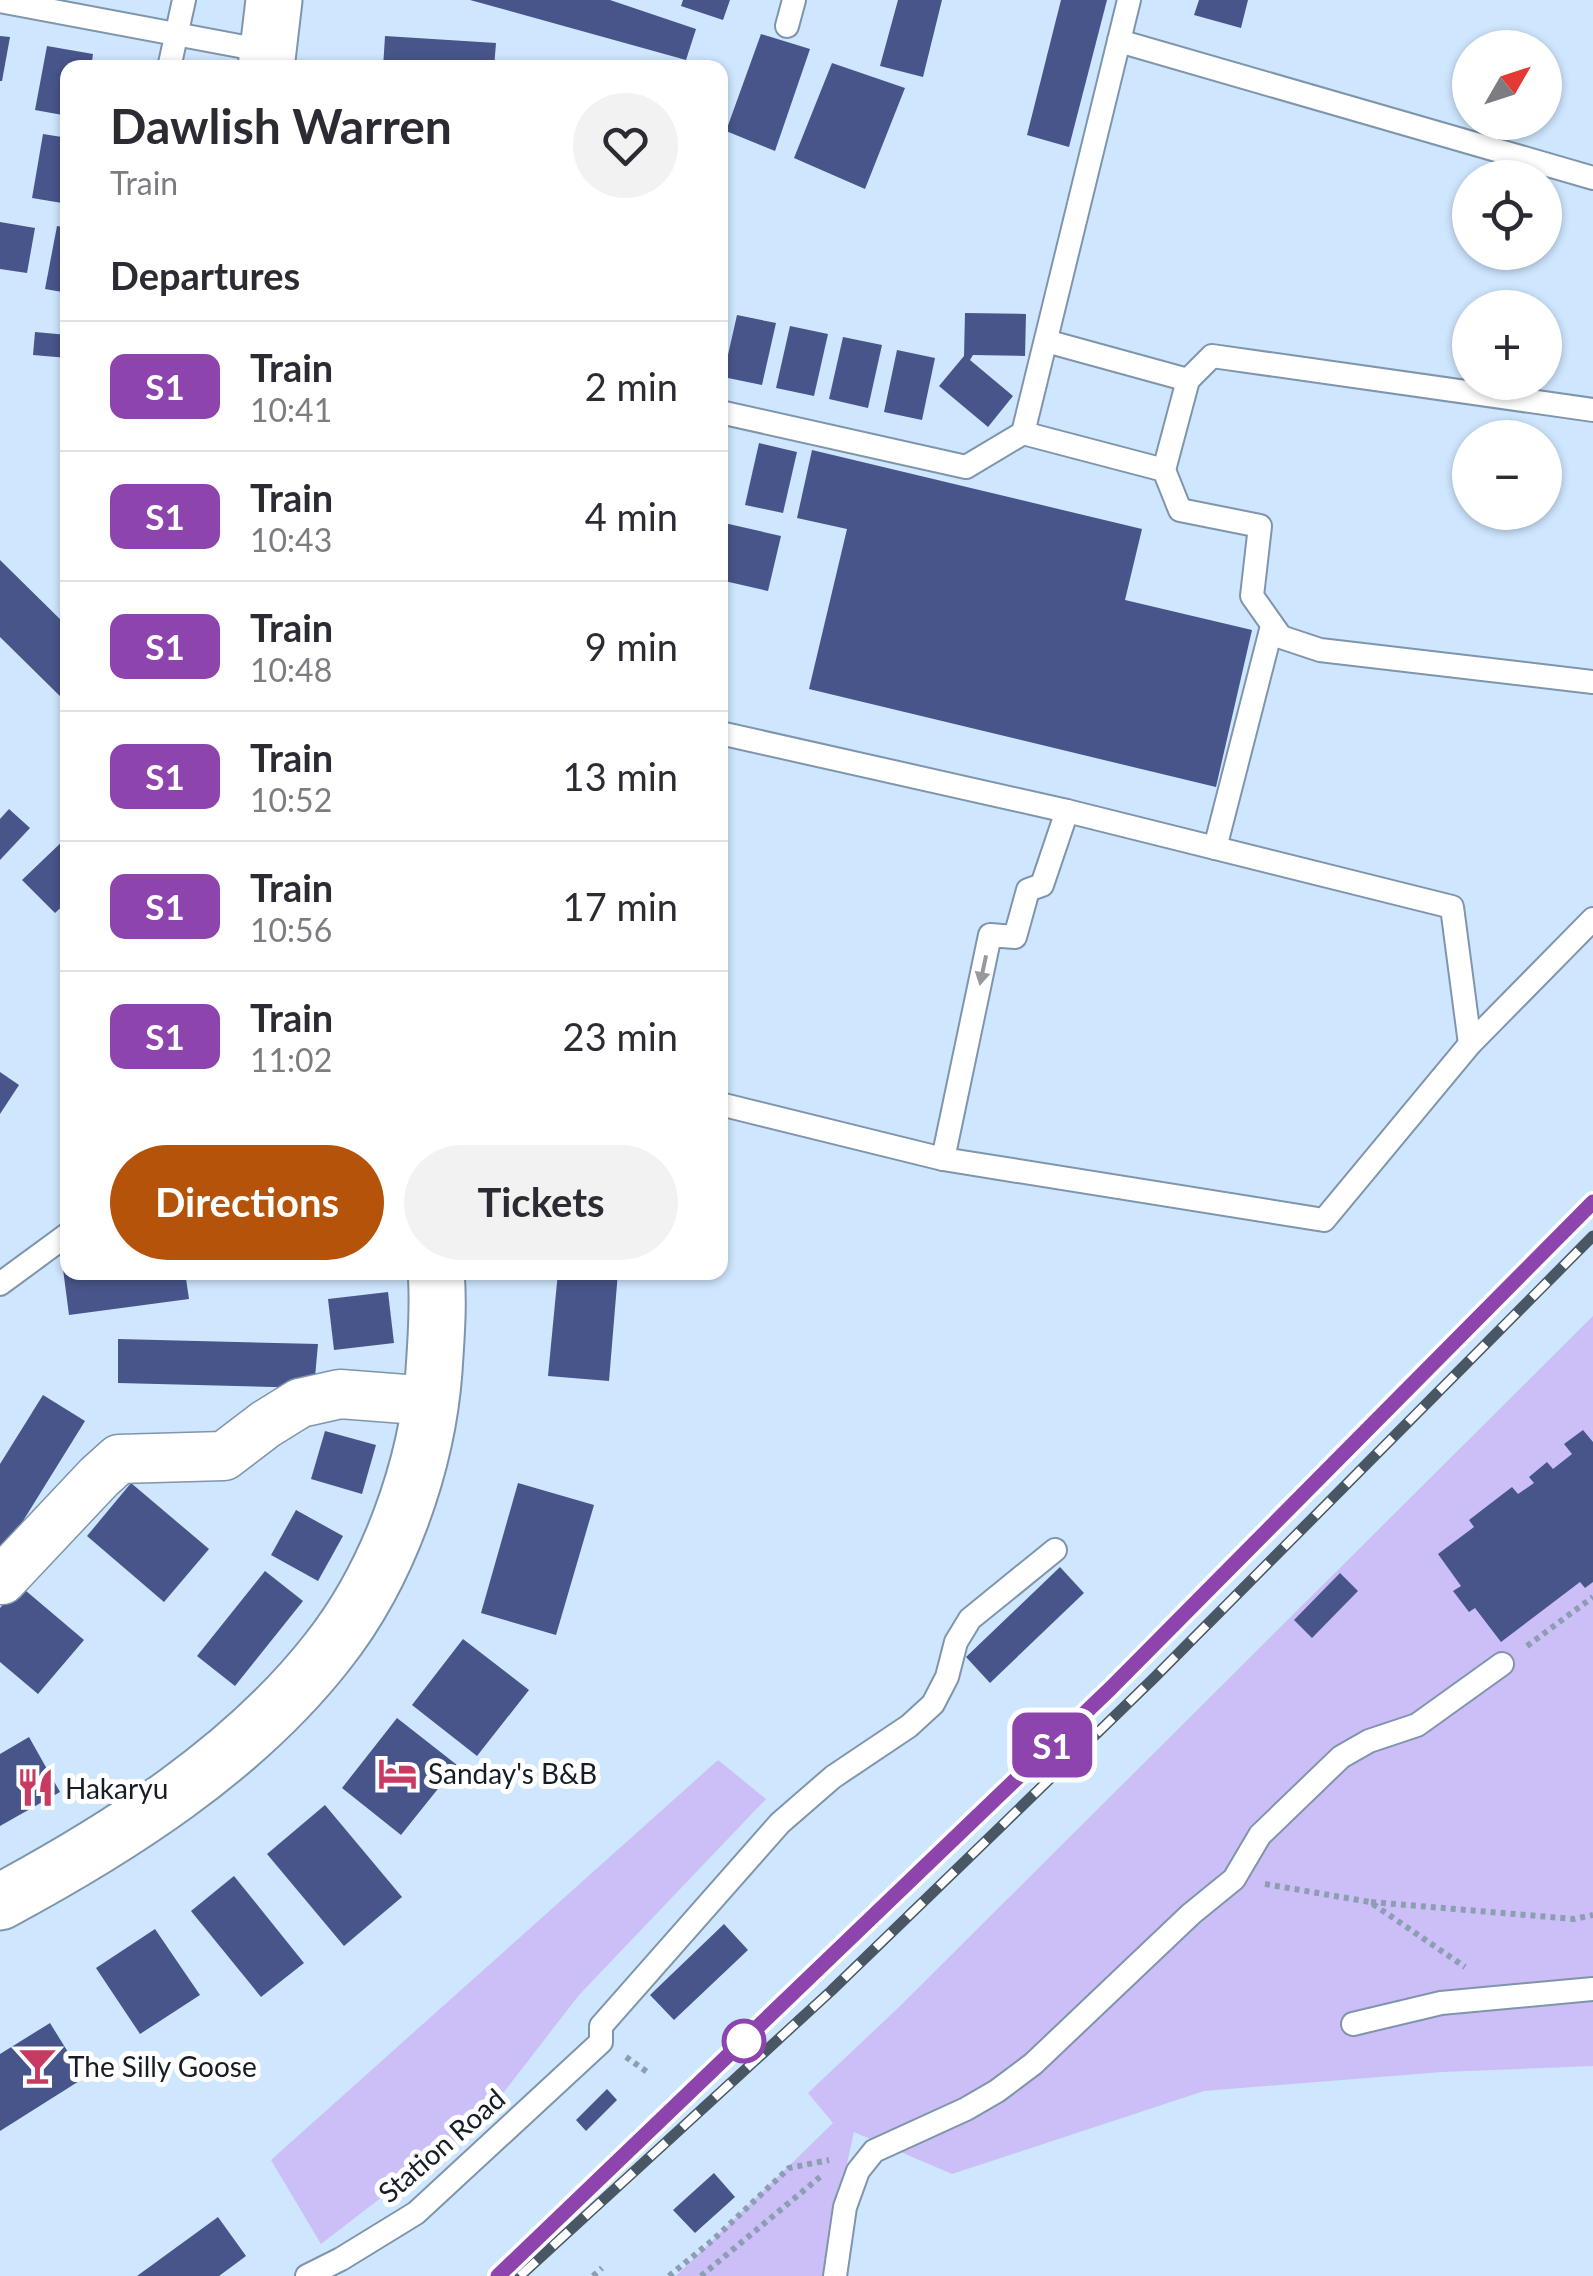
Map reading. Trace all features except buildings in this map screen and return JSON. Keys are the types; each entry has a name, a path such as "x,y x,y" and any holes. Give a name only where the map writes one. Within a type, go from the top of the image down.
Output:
{"street":[{"path":"0,1902 113,1836 185,1785 253,1731 329,1650 359,1604 408,1499 423,1450 436,1342 436,1280"},
{"path":"2,1580 99,1476 119,1460 224,1456 300,1403 340,1394 431,1401"}],"lane":[{"path":"170,60 184,0"},
{"path":"787,26 794,0"},
{"path":"728,414 966,467 1023,433 1129,0"},
{"path":"0,1 176,34 268,40"},
{"path":"1119,41 1593,178"},
{"path":"1046,341 1188,380"},
{"path":"1593,410 1212,356 1188,380 1164,470 1180,510 1260,526 1252,596 1282,637 1320,650 1593,682"},
{"path":"1023,433 1164,470"},
{"path":"1215,848 1272,626"},
{"path":"728,735 1067,810 1452,906 1470,1044"},
{"path":"943,1159 990,935 1014,937 1028,890 1042,885 1067,810"},
{"path":"728,1106 943,1159 1324,1220 1470,1044 1593,919"},
{"path":"0,1284 60,1240"},
{"name":"Station Road","path":"307,2276 341,2260 416,2212 602,2042 602,2026 780,1823 833,1777 909,1726 933,1704 947,1677 956,1642 970,1619 1055,1550"},
{"path":"835,2276 845,2207 858,2172 874,2151 998,2091 1069,2033 1191,1914 1234,1879 1260,1834 1341,1758 1369,1740 1417,1725 1502,1664"},
{"path":"1353,2024 1441,2003 1593,1989"}],"path":[{"path":"1502,1664 1593,1597"},
{"path":"1234,1879 1370,1902 1574,1919 1593,1916"},
{"path":"1370,1902 1467,1969"},
{"path":"669,2276 789,2168 874,2151"},
{"path":"701,2276 830,2169 874,2151"},
{"path":"594,2276 602,2268"}],"shaded area":[{"path":"1593,1316 1593,2066 1442,2072 1204,2091 952,2174 854,2132 822,2276 676,2276 833,2123 808,2093"},
{"path":"718,1760 766,1799 579,1995 483,2119 321,2244 271,2160"}],"railway":[{"path":"498,2276 1138,1662 1593,1202"},
{"path":"520,2276 831,1991 1154,1678 1593,1236"}],"train":[{"name":"S1","path":"498,2276 1111,1688 1593,1202"}],"place":[{"name":"Sanday's B&B","path":"398,1773"},
{"name":"Hakaryu","path":"35,1788"},
{"name":"The Silly Goose","path":"38,2066"}]}
